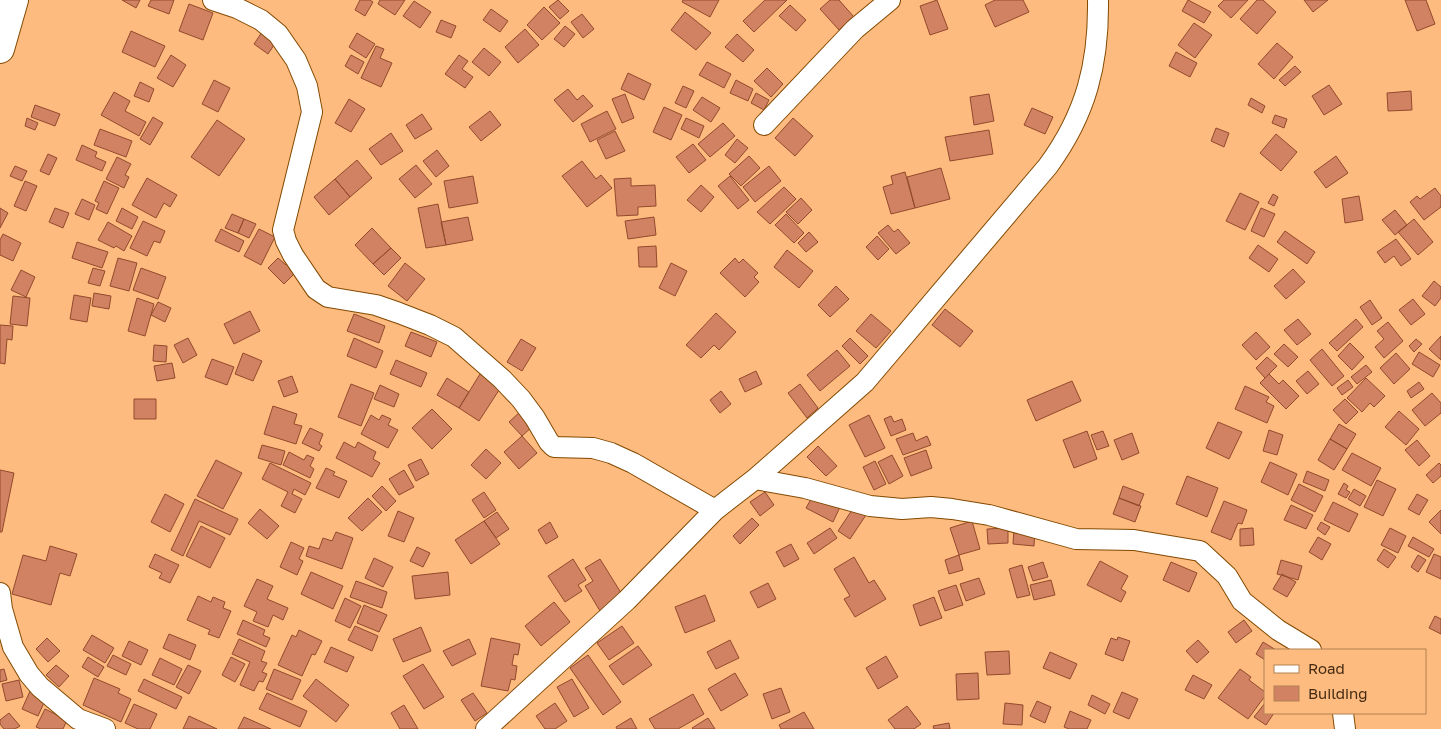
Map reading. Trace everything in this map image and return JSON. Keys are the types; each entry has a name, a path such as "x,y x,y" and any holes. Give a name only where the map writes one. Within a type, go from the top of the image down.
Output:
{"main road":[{"path":"0,49 14,0"}],"street":[{"path":"214,0 238,8 261,20 278,34 296,60 307,86 312,112 283,230 293,255 316,288 328,296 376,305 399,313 454,337 502,379 521,399 554,447 593,448 610,453 633,463 715,510"},
{"path":"764,125 855,28 890,0"},
{"path":"486,729 627,600 715,510 755,479 865,382 1048,166 1063,146 1077,119 1092,71 1098,19 1098,0"},
{"path":"755,479 806,488 870,506 952,509 989,515 1076,539 1134,540 1200,551 1227,576 1242,601 1278,630 1309,649"},
{"path":"0,593 2,609 13,647 29,674 77,724 105,729"},
{"path":"1343,714 1344,729"}],"building":[{"path":"122,0 140,0 136,8"},
{"path":"151,0 174,0 169,14 148,6"},
{"path":"360,0 370,0 373,2 365,16 355,10"},
{"path":"380,0 405,0 395,15 378,4"},
{"path":"558,0 569,11 560,19 549,7"},
{"path":"683,0 719,0 710,17 682,2"},
{"path":"765,0 787,0 754,32 743,21"},
{"path":"830,0 839,0 854,17 839,30 820,9"},
{"path":"937,0 948,29 930,35 920,6"},
{"path":"995,0 1023,0 1029,12 995,27 985,5"},
{"path":"1188,0 1211,12 1204,23 1182,11"},
{"path":"1224,0 1248,0 1231,18 1218,6"},
{"path":"1257,0 1263,0 1276,12 1257,34 1240,19"},
{"path":"1304,0 1328,0 1313,12"},
{"path":"1405,0 1426,0 1435,24 1417,31"},
{"path":"414,1 431,12 420,28 403,16"},
{"path":"189,4 213,13 203,40 179,31"},
{"path":"790,5 806,20 796,31 779,16"},
{"path":"544,7 560,23 542,40 527,25"},
{"path":"491,9 508,21 500,32 483,20"},
{"path":"685,12 711,33 696,50 671,30"},
{"path":"582,14 594,29 583,38 571,22"},
{"path":"441,20 456,26 451,38 436,32"},
{"path":"1194,23 1212,35 1195,58 1178,45"},
{"path":"565,26 575,34 564,47 554,39"},
{"path":"525,29 539,45 518,63 505,47"},
{"path":"131,31 165,46 155,67 122,52"},
{"path":"262,32 276,42 268,54 254,44"},
{"path":"357,33 375,44 366,58 349,47"},
{"path":"737,34 754,50 743,62 725,47"},
{"path":"1277,43 1293,57 1274,79 1258,64"},
{"path":"376,46 384,49 380,58 392,63 381,87 361,78"},
{"path":"484,48 501,62 489,76 472,62"},
{"path":"1176,52 1197,63 1190,77 1169,66"},
{"path":"171,55 186,65 173,87 157,78"},
{"path":"351,55 364,62 358,74 345,66"},
{"path":"459,55 468,61 462,69 473,77 465,88 445,74"},
{"path":"707,62 731,74 724,88 699,75"},
{"path":"1295,66 1301,72 1285,86 1279,80"},
{"path":"767,68 783,84 771,97 754,81"},
{"path":"628,73 651,84 644,100 621,89"},
{"path":"214,80 230,88 218,112 202,104"},
{"path":"736,80 753,89 748,101 730,93"},
{"path":"140,82 154,89 149,102 134,96"},
{"path":"1329,85 1342,104 1324,115 1312,96"},
{"path":"683,86 694,91 686,108 675,103"},
{"path":"568,89 577,100 583,95 593,106 573,122 554,100"},
{"path":"1411,91 1412,110 1388,111 1387,93"},
{"path":"114,92 130,101 125,111 146,122 139,136 101,115"},
{"path":"756,93 769,100 764,110 751,103"},
{"path":"625,94 634,118 622,123 612,99"},
{"path":"989,94 994,121 974,125 970,97"},
{"path":"702,97 720,108 711,122 693,110"},
{"path":"1251,98 1265,106 1262,113 1248,105"},
{"path":"349,99 365,109 351,132 335,123"},
{"path":"35,105 60,114 55,126 31,117"},
{"path":"664,107 682,115 671,140 653,132"},
{"path":"1032,108 1053,117 1045,134 1024,125"},
{"path":"490,111 501,125 481,141 469,127"},
{"path":"607,111 616,129 590,142 581,124"},
{"path":"422,114 432,129 415,139 406,125"},
{"path":"1275,115 1287,119 1284,128 1272,123"},
{"path":"153,117 163,123 150,145 140,139"},
{"path":"27,118 38,123 35,130 25,126"},
{"path":"686,118 704,126 699,138 681,129"},
{"path":"793,118 813,136 795,156 775,138"},
{"path":"217,120 245,139 219,176 191,157"},
{"path":"723,123 735,136 710,157 698,144"},
{"path":"1216,128 1229,133 1224,147 1211,141"},
{"path":"100,129 132,141 126,157 94,145"},
{"path":"989,130 993,154 950,161 945,137"},
{"path":"615,131 625,151 606,159 597,140"},
{"path":"391,133 403,151 381,165 369,149"},
{"path":"1276,134 1297,152 1281,171 1260,153"},
{"path":"737,139 748,148 735,163 725,155"},
{"path":"693,144 706,160 689,173 676,157"},
{"path":"82,145 97,152 95,157 106,162 102,171 76,160"},
{"path":"437,150 449,166 436,177 423,161"},
{"path":"48,154 57,158 49,175 40,171"},
{"path":"749,156 760,168 741,186 729,174"},
{"path":"1336,156 1348,173 1326,188 1314,172"},
{"path":"117,157 131,164 125,175 129,177 124,188 106,179"},
{"path":"357,160 372,178 350,197 335,179"},
{"path":"582,161 596,179 601,175 612,188 587,207 562,176"},
{"path":"416,165 432,184 415,198 399,179"},
{"path":"15,166 27,171 22,181 10,176"},
{"path":"769,166 781,181 755,202 743,187"},
{"path":"941,168 950,199 915,208 907,177"},
{"path":"905,172 915,208 891,214 883,187 893,184 891,176"},
{"path":"473,176 478,203 449,208 444,181"},
{"path":"730,176 749,200 738,209 718,186"},
{"path":"147,178 177,195 170,207 164,203 156,218 132,205"},
{"path":"631,178 631,186 655,185 656,206 638,207 638,215 617,216 614,179"},
{"path":"335,179 350,197 329,215 314,197"},
{"path":"25,181 37,186 26,211 14,206"},
{"path":"104,181 119,188 107,214 96,209 99,203 95,201"},
{"path":"701,185 714,197 701,212 687,200"},
{"path":"784,187 796,199 770,224 757,212"},
{"path":"1435,188 1441,196 1441,207 1424,220 1410,202 1417,196 1420,199"},
{"path":"1240,193 1259,202 1245,230 1226,221"},
{"path":"1273,194 1278,197 1274,206 1268,203"},
{"path":"1359,196 1363,220 1345,223 1342,199"},
{"path":"801,198 812,210 798,224 786,212"},
{"path":"82,199 95,205 89,220 75,214"},
{"path":"438,204 446,245 426,248 418,208"},
{"path":"0,208 8,213 0,228"},
{"path":"55,208 69,213 63,228 49,222"},
{"path":"122,208 138,217 132,229 116,221"},
{"path":"1261,208 1275,214 1264,237 1251,231"},
{"path":"1395,210 1407,225 1395,235 1382,220"},
{"path":"232,214 244,219 238,233 225,228"},
{"path":"786,214 804,233 794,243 775,225"},
{"path":"468,217 473,240 446,245 441,222"},
{"path":"654,217 656,235 628,239 625,221"},
{"path":"244,219 256,224 249,238 238,233"},
{"path":"1414,219 1433,242 1418,255 1398,232"},
{"path":"143,221 165,231 160,243 154,241 147,256 130,248"},
{"path":"108,222 132,236 124,251 98,240"},
{"path":"888,225 894,232 898,229 910,243 896,254 878,233"},
{"path":"372,228 391,248 373,264 355,245"},
{"path":"221,229 244,241 239,252 215,241"},
{"path":"259,229 275,237 261,265 244,256"},
{"path":"1285,231 1315,252 1307,264 1277,242"},
{"path":"809,232 818,242 806,252 798,243"},
{"path":"3,234 21,243 13,261 0,255 0,240"},
{"path":"877,236 889,249 878,260 866,247"},
{"path":"1396,239 1411,259 1401,266 1394,256 1385,263 1377,252"},
{"path":"77,242 108,252 102,268 72,258"},
{"path":"1258,245 1278,259 1269,272 1249,258"},
{"path":"656,246 657,267 639,267 638,247"},
{"path":"391,248 401,258 384,275 373,264"},
{"path":"787,250 813,271 799,288 774,267"},
{"path":"118,258 137,263 129,291 110,286"},
{"path":"278,258 286,265 289,261 298,270 284,284 268,268"},
{"path":"735,258 739,263 743,259 758,273 754,277 759,282 745,297 720,273"},
{"path":"405,263 425,279 407,301 388,286"},
{"path":"671,263 687,271 675,296 659,288"},
{"path":"93,268 105,271 100,286 88,283"},
{"path":"141,268 166,277 158,299 133,290"},
{"path":"1293,269 1305,282 1286,299 1274,286"},
{"path":"21,270 35,277 26,297 11,290"},
{"path":"1434,281 1441,287 1441,298 1435,306 1422,296"},
{"path":"836,286 849,299 830,317 818,305"},
{"path":"94,293 111,296 109,309 92,306"},
{"path":"74,295 91,298 87,322 70,319"},
{"path":"13,296 30,298 27,326 10,324"},
{"path":"137,298 154,304 145,336 128,331"},
{"path":"1413,299 1425,314 1411,325 1399,310"},
{"path":"1370,300 1382,318 1372,325 1360,307"},
{"path":"158,302 171,308 165,322 151,315"},
{"path":"945,309 973,331 960,347 932,325"},
{"path":"250,311 260,331 234,344 224,324"},
{"path":"716,313 736,332 719,350 714,345 701,358 686,345"},
{"path":"354,314 385,326 379,343 347,331"},
{"path":"871,314 891,331 876,348 856,331"},
{"path":"1298,319 1311,334 1297,345 1284,330"},
{"path":"1356,319 1363,327 1337,351 1329,343"},
{"path":"1388,322 1403,341 1384,358 1375,347 1384,339 1377,331"},
{"path":"0,325 13,326 12,340 7,339 5,364 0,363"},
{"path":"411,332 437,342 431,357 405,346"},
{"path":"1256,332 1270,347 1256,360 1242,345"},
{"path":"1441,336 1441,360 1429,349"},
{"path":"188,338 197,355 183,363 174,345"},
{"path":"354,338 383,351 376,368 347,356"},
{"path":"850,338 868,356 860,364 842,346"},
{"path":"521,339 536,348 522,371 507,362"},
{"path":"1416,339 1422,344 1414,352 1409,346"},
{"path":"1350,343 1364,357 1352,370 1338,356"},
{"path":"1284,344 1298,357 1288,367 1274,354"},
{"path":"154,345 167,346 166,362 153,361"},
{"path":"1322,349 1344,376 1332,386 1310,360"},
{"path":"837,350 850,366 820,391 807,375"},
{"path":"1419,352 1440,365 1433,377 1412,364"},
{"path":"243,353 262,361 253,381 235,374"},
{"path":"1396,353 1410,369 1394,384 1380,368"},
{"path":"1267,357 1277,366 1265,378 1256,368"},
{"path":"212,359 234,367 227,385 205,377"},
{"path":"396,360 427,373 421,387 390,374"},
{"path":"172,363 175,378 157,381 154,366"},
{"path":"1366,365 1372,372 1357,384 1351,377"},
{"path":"756,371 762,384 745,392 739,379"},
{"path":"1308,371 1319,384 1307,394 1296,381"},
{"path":"480,374 501,387 479,421 459,408"},
{"path":"1269,374 1279,384 1283,380 1299,396 1286,409 1260,383"},
{"path":"292,376 298,392 284,397 278,381"},
{"path":"447,378 469,392 459,408 437,395"},
{"path":"1366,378 1385,396 1374,407 1370,403 1362,412 1347,398"},
{"path":"1348,380 1353,387 1342,395 1337,388"},
{"path":"1072,381 1081,401 1036,421 1027,400"},
{"path":"1419,382 1424,389 1411,398 1407,391"},
{"path":"351,384 374,393 361,426 338,417"},
{"path":"800,384 818,408 807,418 788,393"},
{"path":"380,385 399,394 394,407 374,399"},
{"path":"1245,386 1269,397 1266,402 1274,406 1267,423 1235,409"},
{"path":"721,391 731,404 720,413 710,400"},
{"path":"1432,393 1441,403 1441,413 1425,426 1412,410"},
{"path":"134,399 156,399 156,419 134,419"},
{"path":"1345,399 1358,412 1346,424 1333,410"},
{"path":"273,406 297,414 294,424 302,426 296,444 264,434"},
{"path":"432,409 452,429 432,449 412,428"},
{"path":"521,411 534,425 522,436 509,422"},
{"path":"1399,411 1419,429 1406,445 1385,427"},
{"path":"371,415 379,420 382,415 391,419 388,425 398,430 388,448 361,434"},
{"path":"869,415 885,448 865,457 849,425"},
{"path":"891,416 894,422 902,419 906,430 891,436 884,419"},
{"path":"1218,422 1242,432 1229,459 1206,448"},
{"path":"1339,424 1356,434 1347,449 1330,439"},
{"path":"310,428 323,434 319,444 322,446 319,451 302,443"},
{"path":"1269,430 1283,435 1277,455 1263,451"},
{"path":"1087,431 1097,459 1074,468 1063,440"},
{"path":"1103,431 1109,446 1097,450 1091,435"},
{"path":"913,433 916,441 927,436 931,445 903,455 896,439"},
{"path":"1132,433 1139,453 1122,460 1114,440"},
{"path":"522,436 537,453 519,469 504,452"},
{"path":"1330,439 1347,449 1334,470 1318,460"},
{"path":"1417,440 1430,456 1419,466 1405,450"},
{"path":"344,442 355,448 358,442 376,452 373,459 380,463 372,477 336,458"},
{"path":"262,445 285,451 281,465 258,458"},
{"path":"818,446 837,466 826,476 807,457"},
{"path":"486,449 501,463 486,479 471,465"},
{"path":"926,450 932,468 911,476 904,458"},
{"path":"289,452 304,460 307,455 314,458 310,466 314,469 310,478 283,465"},
{"path":"1352,453 1381,468 1371,486 1342,470"},
{"path":"892,455 903,476 889,484 878,462"},
{"path":"421,459 429,474 416,481 408,465"},
{"path":"216,460 242,473 223,509 197,496"},
{"path":"875,461 886,484 874,490 863,467"},
{"path":"1270,462 1297,474 1288,495 1261,482"},
{"path":"270,463 311,483 305,495 294,489 292,494 302,499 295,513 281,506 288,492 262,479"},
{"path":"1439,463 1441,465 1441,476 1433,483 1426,475"},
{"path":"326,468 335,472 333,475 347,481 339,498 316,488"},
{"path":"0,470 14,473 2,532 0,532"},
{"path":"404,470 414,487 399,495 389,479"},
{"path":"1307,471 1329,480 1325,491 1303,482"},
{"path":"1187,476 1218,488 1207,517 1176,504"},
{"path":"1377,480 1396,489 1383,516 1364,507"},
{"path":"1344,483 1348,486 1346,490 1350,492 1346,498 1338,494"},
{"path":"1299,484 1323,496 1315,512 1291,500"},
{"path":"382,486 396,501 386,511 372,496"},
{"path":"1123,486 1144,494 1139,506 1119,498"},
{"path":"1354,489 1366,496 1360,506 1348,499"},
{"path":"484,492 496,510 484,518 472,500"},
{"path":"765,492 774,505 760,516 750,502"},
{"path":"165,494 184,504 170,532 151,522"},
{"path":"814,494 840,507 833,522 806,508"},
{"path":"1417,494 1428,500 1419,515 1408,509"},
{"path":"368,498 382,512 362,531 348,518"},
{"path":"1119,498 1141,506 1135,522 1113,514"},
{"path":"195,499 238,519 230,535 199,521 183,556 171,550"},
{"path":"1224,501 1247,510 1242,524 1238,523 1231,540 1211,532"},
{"path":"1333,502 1358,514 1349,532 1324,520"},
{"path":"1291,505 1313,515 1306,529 1284,520"},
{"path":"854,507 866,515 850,539 838,531"},
{"path":"260,509 279,526 267,539 248,523"},
{"path":"1441,510 1441,534 1429,522"},
{"path":"398,511 414,518 404,542 388,536"},
{"path":"497,512 509,529 496,538 484,521"},
{"path":"752,518 759,525 740,544 733,536"},
{"path":"484,521 500,544 471,564 455,540"},
{"path":"972,521 980,549 959,555 950,528"},
{"path":"550,522 558,537 546,544 538,530"},
{"path":"1321,522 1330,527 1325,535 1317,529"},
{"path":"201,526 225,538 210,568 186,556"},
{"path":"830,528 837,538 814,554 807,543"},
{"path":"1008,528 1008,543 988,544 987,529"},
{"path":"1253,528 1254,545 1240,546 1240,529"},
{"path":"1390,528 1406,536 1398,553 1381,545"},
{"path":"1014,529 1035,530 1034,546 1013,544"},
{"path":"336,532 353,538 342,569 306,556 309,546 319,549 323,538 332,541"},
{"path":"1318,537 1331,544 1322,560 1309,552"},
{"path":"1413,537 1434,549 1429,557 1408,546"},
{"path":"291,542 304,548 299,559 303,561 297,575 280,567"},
{"path":"791,544 799,559 784,567 776,552"},
{"path":"50,546 77,554 70,576 60,573 51,605 12,594 23,555 46,561"},
{"path":"417,547 430,553 423,567 410,561"},
{"path":"1384,549 1396,557 1388,568 1377,560"},
{"path":"155,554 179,565 170,583 159,578 162,573 149,567"},
{"path":"1434,554 1441,557 1441,579 1426,572"},
{"path":"959,555 963,570 949,574 945,560"},
{"path":"1418,555 1426,560 1418,572 1411,567"},
{"path":"854,557 869,583 874,580 886,599 855,617 844,599 850,596 834,569"},
{"path":"374,558 393,567 383,587 365,578"},
{"path":"573,559 586,580 578,585 582,591 565,602 548,576"},
{"path":"600,559 623,596 600,611 585,586 593,581 585,568"},
{"path":"1281,560 1302,566 1298,580 1277,574"},
{"path":"1100,561 1128,576 1121,589 1126,592 1121,602 1087,585"},
{"path":"1043,562 1048,577 1033,581 1028,567"},
{"path":"1171,562 1197,573 1189,592 1163,580"},
{"path":"1022,565 1030,595 1017,598 1009,569"},
{"path":"311,572 343,586 333,609 301,594"},
{"path":"448,572 450,595 415,599 412,576"},
{"path":"1282,574 1296,582 1287,597 1273,589"},
{"path":"979,578 985,594 966,601 960,584"},
{"path":"257,579 273,586 267,599 288,608 283,620 273,615 268,627 253,621 257,612 244,606"},
{"path":"1051,580 1055,595 1034,600 1030,585"},
{"path":"356,581 387,592 382,608 350,597"},
{"path":"768,583 776,599 758,608 750,592"},
{"path":"956,585 963,605 945,611 938,591"},
{"path":"705,595 715,621 685,633 675,607"},
{"path":"198,596 211,602 213,597 225,602 223,608 231,611 219,638 208,634 210,630 187,620"},
{"path":"934,597 942,618 920,626 913,605"},
{"path":"345,598 361,606 350,628 335,621"},
{"path":"554,602 570,622 541,646 525,626"},
{"path":"364,605 387,615 379,632 357,623"},
{"path":"1435,616 1441,619 1441,634 1429,628"},
{"path":"243,620 265,630 263,635 270,638 266,647 237,634"},
{"path":"1244,620 1252,631 1236,643 1228,632"},
{"path":"355,626 378,636 372,651 348,640"},
{"path":"622,626 634,643 609,660 597,643"},
{"path":"421,627 431,651 403,662 393,639"},
{"path":"299,630 322,641 315,655 312,654 302,676 278,665 292,635 296,637"},
{"path":"169,634 196,645 190,660 163,648"},
{"path":"92,635 114,648 105,663 83,650"},
{"path":"1118,637 1130,641 1123,661 1105,654 1111,638 1117,640"},
{"path":"47,638 60,651 48,662 36,649"},
{"path":"491,638 520,644 518,655 514,654 512,665 517,666 515,680 511,679 508,691 481,686"},
{"path":"239,639 265,651 261,661 267,663 262,672 267,674 263,682 259,681 254,691 240,685 250,662 232,654"},
{"path":"469,639 476,654 452,666 443,651"},
{"path":"730,640 739,658 716,669 707,652"},
{"path":"1198,640 1209,652 1197,663 1186,651"},
{"path":"129,641 148,650 141,665 122,656"},
{"path":"1263,642 1274,649 1264,649 1264,659 1256,654"},
{"path":"638,646 652,665 623,685 609,666"},
{"path":"331,647 354,657 347,672 324,662"},
{"path":"1009,651 1010,674 987,675 985,652"},
{"path":"1050,652 1077,664 1070,679 1043,668"},
{"path":"113,655 131,664 126,675 107,666"},
{"path":"588,655 621,702 603,715 570,668"},
{"path":"886,656 898,677 878,689 866,668"},
{"path":"88,657 104,667 98,677 82,667"},
{"path":"231,657 245,664 235,682 222,675"},
{"path":"160,658 182,669 174,685 152,675"},
{"path":"423,664 444,697 424,709 403,676"},
{"path":"56,665 69,676 59,687 46,675"},
{"path":"188,665 201,671 189,694 176,687"},
{"path":"4,669 7,680 0,682 0,670"},
{"path":"274,669 301,680 292,700 266,689"},
{"path":"1240,669 1251,677 1249,680 1264,691 1264,697 1248,719 1218,698"},
{"path":"735,673 748,695 721,711 708,689"},
{"path":"978,673 979,699 957,700 956,674"},
{"path":"1193,675 1212,685 1204,699 1185,690"},
{"path":"94,678 120,689 118,693 131,699 121,722 83,705"},
{"path":"144,679 182,697 176,709 138,691"},
{"path":"316,679 349,705 336,722 303,696"},
{"path":"572,679 589,708 574,717 557,687"},
{"path":"19,680 23,697 6,701 2,684"},
{"path":"781,688 790,712 772,719 763,694"},
{"path":"31,689 47,696 38,716 22,709"},
{"path":"1122,692 1138,699 1129,719 1113,712"},
{"path":"267,693 307,711 300,727 259,709"},
{"path":"473,693 487,713 475,721 461,700"},
{"path":"693,694 704,714 678,729 655,729 649,719"},
{"path":"1092,695 1110,704 1105,714 1088,705"},
{"path":"1037,701 1051,707 1045,723 1030,716"},
{"path":"555,703 567,721 555,729 545,729 536,716"},
{"path":"1005,703 1023,705 1022,725 1003,724"},
{"path":"134,704 157,714 150,729 138,729 125,723"},
{"path":"1264,704 1264,714 1273,714 1266,725 1254,717"},
{"path":"404,705 418,729 400,729 391,713"},
{"path":"907,706 921,724 914,729 895,729 888,720"},
{"path":"45,709 67,720 63,729 41,729 36,727"},
{"path":"1070,711 1091,720 1087,729 1069,729 1064,727"},
{"path":"804,712 814,729 781,729 779,725"},
{"path":"9,713 20,726 15,729 4,729 0,724 0,720"},
{"path":"189,716 217,729 183,729"},
{"path":"244,717 271,729 238,729"},
{"path":"631,718 637,729 617,729 616,727"},
{"path":"708,718 715,729 692,728"},
{"path":"949,723 950,729 934,729 933,726"}]}
